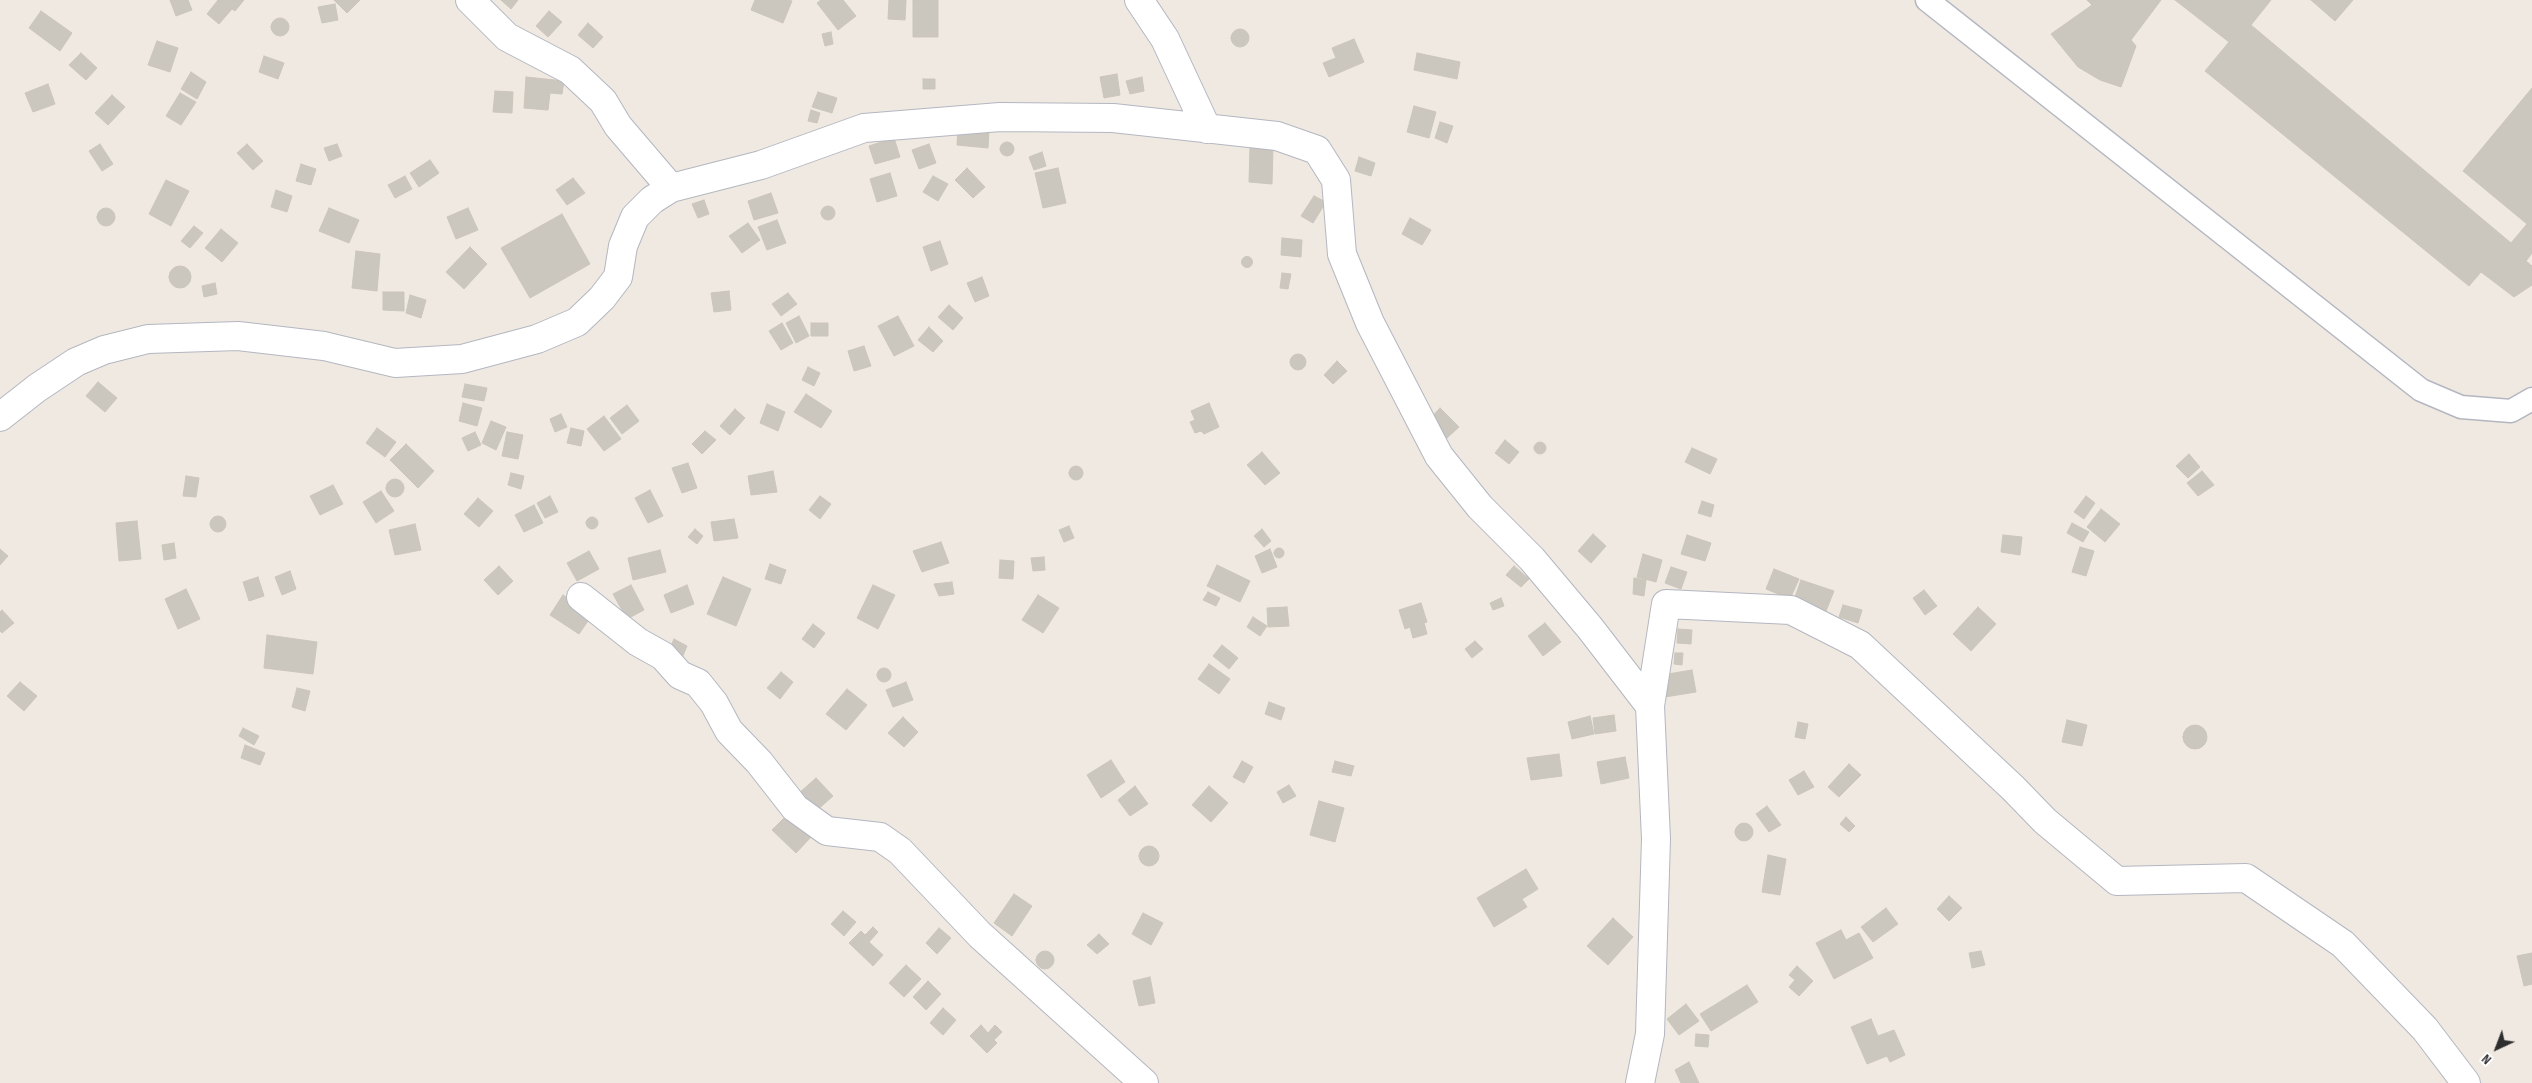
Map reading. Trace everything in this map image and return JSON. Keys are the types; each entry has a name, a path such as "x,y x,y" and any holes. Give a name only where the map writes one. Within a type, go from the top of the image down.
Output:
{"street":[{"path":"470,0 507,37 570,70 603,101 618,126 671,188"},
{"path":"1139,0 1165,39 1206,129"},
{"path":"0,417 37,388 76,362 104,350 148,339 238,336 324,346 394,363 462,360 537,339 577,322 602,298 618,277 623,246 635,217 652,200 671,188 760,164 864,128 1000,117 1112,118 1277,136 1317,150 1336,180 1342,254 1370,323 1439,456 1480,508 1538,566 1650,706"},
{"path":"580,597 638,642 663,656 680,675 698,684 714,703 729,731 758,762 795,808 827,830 880,837 900,851 980,935 1144,1083"},
{"path":"1640,1083 1650,1034 1656,839 1650,706 1666,604 1790,610 1860,645 2013,788 2045,822 2117,881 2246,878 2343,944 2425,1029 2466,1083"}],"lane":[{"path":"1926,0 2421,390 2461,407 2511,411 2532,399"}],"building":[{"path":"170,0 188,0 192,10 176,16"},
{"path":"218,0 244,0 235,11 232,9 219,24 207,14"},
{"path":"334,0 360,0 347,13"},
{"path":"501,0 518,0 511,9"},
{"path":"755,0 792,1 783,23 751,10"},
{"path":"821,0 843,0 856,16 838,30 817,3"},
{"path":"889,0 906,0 905,20 888,19"},
{"path":"913,0 938,0 938,37 913,37"},
{"path":"2087,0 2161,0 2131,40 2136,46 2121,87 2100,80 2078,67 2051,34 2092,5"},
{"path":"2175,0 2271,0 2251,25 2511,243 2527,224 2463,171 2532,88 2532,253 2526,261 2532,266 2532,285 2514,297 2481,272 2469,286 2205,71 2229,42"},
{"path":"2311,0 2353,0 2335,21"},
{"path":"335,4 338,20 322,23 318,7"},
{"path":"41,11 72,33 60,51 29,28"},
{"path":"549,11 562,22 548,37 536,26"},
{"path":"280,18 286,21 289,27 286,33 280,36 274,33 271,27 274,21"},
{"path":"588,23 603,37 593,48 578,35"},
{"path":"1240,29 1246,32 1249,38 1246,44 1240,47 1234,44 1231,38 1234,32"},
{"path":"831,32 833,44 825,46 822,34"},
{"path":"1354,39 1364,62 1329,77 1323,63 1336,58 1332,48"},
{"path":"157,41 178,48 170,72 148,65"},
{"path":"81,53 97,68 86,80 69,65"},
{"path":"1417,53 1460,62 1457,79 1414,70"},
{"path":"264,56 284,63 278,79 259,72"},
{"path":"191,72 206,82 197,99 181,89"},
{"path":"1117,74 1120,95 1104,98 1100,77"},
{"path":"526,77 564,81 562,94 550,93 548,110 524,108"},
{"path":"1142,77 1144,91 1130,94 1126,81"},
{"path":"923,79 935,79 935,89 923,89"},
{"path":"48,84 55,104 33,112 25,93"},
{"path":"495,91 513,92 512,113 493,112"},
{"path":"818,92 837,98 832,113 812,107"},
{"path":"180,93 196,102 181,125 166,116"},
{"path":"112,95 125,107 108,125 95,113"},
{"path":"1414,106 1436,112 1429,138 1407,132"},
{"path":"811,110 820,113 817,123 808,121"},
{"path":"1440,122 1453,126 1447,143 1435,138"},
{"path":"958,126 989,129 988,148 957,145"},
{"path":"894,138 900,157 875,164 869,146"},
{"path":"1007,142 1012,144 1014,149 1012,154 1007,156 1002,154 1000,149 1002,144"},
{"path":"100,144 113,164 102,171 89,151"},
{"path":"247,144 263,161 253,170 237,153"},
{"path":"337,144 342,156 329,161 324,148"},
{"path":"929,144 936,163 919,169 912,150"},
{"path":"1250,147 1273,148 1272,184 1249,182"},
{"path":"1042,152 1046,166 1034,170 1029,157"},
{"path":"1359,157 1375,163 1371,176 1355,171"},
{"path":"430,160 439,173 419,187 410,173"},
{"path":"301,164 316,169 311,185 296,181"},
{"path":"967,168 985,187 973,198 955,180"},
{"path":"1058,168 1066,203 1043,208 1035,173"},
{"path":"890,173 897,196 877,202 870,179"},
{"path":"405,176 412,189 395,198 388,185"},
{"path":"933,176 948,184 938,201 923,192"},
{"path":"573,178 585,193 567,205 556,190"},
{"path":"166,180 189,191 171,226 149,214"},
{"path":"276,190 292,196 287,212 271,207"},
{"path":"771,193 778,213 754,220 748,201"},
{"path":"1314,196 1326,202 1313,223 1301,216"},
{"path":"704,200 709,214 698,218 692,204"},
{"path":"828,206 833,208 835,213 833,218 828,220 823,218 821,213 823,208"},
{"path":"106,208 112,211 115,217 112,223 106,226 100,223 97,217 100,211"},
{"path":"329,208 359,220 349,243 319,231"},
{"path":"468,208 478,230 456,239 447,217"},
{"path":"562,214 590,264 530,298 501,248"},
{"path":"1410,218 1431,230 1422,245 1402,234"},
{"path":"777,220 786,243 767,250 758,227"},
{"path":"748,223 760,240 742,253 729,236"},
{"path":"194,226 203,233 190,248 181,241"},
{"path":"221,229 238,243 222,262 205,248"},
{"path":"1282,238 1302,240 1301,257 1281,255"},
{"path":"940,241 948,264 931,271 923,247"},
{"path":"470,247 487,264 464,289 446,272"},
{"path":"356,251 380,254 377,291 352,288"},
{"path":"1245,257 1249,257 1252,262 1251,266 1245,267 1242,264 1242,260"},
{"path":"180,266 188,269 191,277 188,285 180,288 172,285 169,277 172,269"},
{"path":"1282,273 1291,274 1288,289 1280,288"},
{"path":"982,277 989,296 975,302 967,283"},
{"path":"215,283 217,294 204,297 202,286"},
{"path":"729,291 731,310 714,312 711,293"},
{"path":"383,292 404,292 404,311 383,310"},
{"path":"788,293 797,304 781,316 772,304"},
{"path":"410,295 426,300 421,318 406,313"},
{"path":"949,305 963,318 953,330 938,317"},
{"path":"799,316 809,336 796,343 786,323"},
{"path":"898,316 914,346 894,356 878,326"},
{"path":"782,323 793,343 781,350 769,331"},
{"path":"811,323 828,323 828,336 811,336"},
{"path":"929,327 943,341 933,352 918,340"},
{"path":"864,346 871,366 854,371 848,351"},
{"path":"1298,354 1304,356 1306,362 1304,368 1298,370 1292,368 1290,362 1292,356"},
{"path":"1337,361 1347,371 1333,384 1324,375"},
{"path":"808,367 820,373 814,386 802,380"},
{"path":"98,382 117,398 105,412 86,396"},
{"path":"465,384 487,388 484,401 462,397"},
{"path":"806,394 832,411 821,428 794,412"},
{"path":"463,403 482,408 477,426 459,421"},
{"path":"1209,403 1219,427 1204,434 1201,431 1195,433 1190,422 1195,420 1191,411"},
{"path":"767,404 785,412 778,431 760,423"},
{"path":"627,405 639,421 622,434 610,418"},
{"path":"1440,408 1459,427 1447,438 1430,419"},
{"path":"735,409 745,418 730,435 720,426"},
{"path":"561,414 567,427 555,432 550,419"},
{"path":"604,416 621,439 604,451 587,429"},
{"path":"491,421 506,427 496,450 482,443"},
{"path":"377,428 396,442 385,457 366,443"},
{"path":"571,428 584,431 581,446 567,443"},
{"path":"705,431 716,440 702,454 692,444"},
{"path":"475,432 481,445 468,451 462,438"},
{"path":"507,432 523,435 518,459 502,456"},
{"path":"1505,440 1519,452 1509,464 1495,453"},
{"path":"1542,442 1545,443 1545,453 1538,454 1535,453 1534,446 1535,443"},
{"path":"406,444 434,471 418,488 390,460"},
{"path":"1692,448 1717,459 1710,474 1685,462"},
{"path":"1262,452 1280,473 1265,485 1247,465"},
{"path":"2189,454 2200,467 2188,478 2176,466"},
{"path":"688,463 697,488 682,493 672,468"},
{"path":"1076,466 1081,468 1083,473 1081,478 1076,480 1071,478 1069,473 1071,468"},
{"path":"773,471 777,492 751,495 748,476"},
{"path":"2202,471 2214,485 2198,496 2187,483"},
{"path":"511,473 524,476 521,489 508,485"},
{"path":"186,476 199,478 196,497 183,496"},
{"path":"395,479 401,482 404,488 401,494 395,497 389,494 386,488 389,482"},
{"path":"333,485 343,504 320,515 310,496"},
{"path":"650,490 663,516 648,523 635,498"},
{"path":"381,491 394,511 376,523 363,502"},
{"path":"550,496 558,512 545,518 537,503"},
{"path":"820,496 831,504 820,519 809,510"},
{"path":"2086,496 2095,503 2084,519 2074,512"},
{"path":"478,498 493,511 479,527 464,514"},
{"path":"1702,501 1714,505 1711,517 1698,513"},
{"path":"534,505 543,523 524,532 515,515"},
{"path":"2101,509 2120,524 2105,542 2087,527"},
{"path":"215,516 221,516 226,521 224,530 215,532 210,527 210,521"},
{"path":"590,517 594,517 598,523 594,529 590,529 586,525 586,521"},
{"path":"734,519 738,538 714,541 711,522"},
{"path":"137,521 141,559 119,561 116,523"},
{"path":"2072,523 2089,532 2083,542 2067,533"},
{"path":"415,524 421,550 395,555 389,530"},
{"path":"1069,526 1074,538 1064,542 1059,530"},
{"path":"695,529 703,536 697,544 688,537"},
{"path":"1262,529 1271,541 1264,547 1254,536"},
{"path":"1593,534 1606,546 1591,563 1578,551"},
{"path":"1687,535 1711,543 1705,561 1681,554"},
{"path":"2003,535 2022,537 2020,555 2001,552"},
{"path":"941,542 949,563 922,572 913,551"},
{"path":"174,543 176,558 164,560 162,545"},
{"path":"2080,547 2094,551 2086,576 2072,572"},
{"path":"1277,548 1281,548 1284,553 1283,557 1277,558 1274,555 1274,551"},
{"path":"0,549 8,556 0,565"},
{"path":"1270,549 1277,567 1262,573 1255,556"},
{"path":"660,550 666,572 633,580 628,558"},
{"path":"589,551 599,569 577,581 567,563"},
{"path":"1643,554 1662,560 1656,582 1637,577"},
{"path":"1044,557 1045,570 1033,571 1031,558"},
{"path":"1000,560 1014,561 1013,579 999,578"},
{"path":"770,564 786,570 781,584 765,579"},
{"path":"1217,565 1250,581 1240,602 1207,586"},
{"path":"499,566 513,581 498,595 484,580"},
{"path":"1514,566 1529,579 1521,587 1506,575"},
{"path":"1671,567 1687,572 1681,589 1665,583"},
{"path":"1774,569 1799,579 1790,599 1766,589"},
{"path":"290,571 296,589 282,595 275,577"},
{"path":"258,577 264,596 249,601 243,582"},
{"path":"723,577 751,589 736,626 707,614"},
{"path":"1634,578 1646,580 1644,596 1633,594"},
{"path":"1801,580 1834,591 1826,611 1794,600"},
{"path":"952,582 954,594 939,596 934,584"},
{"path":"631,585 644,610 627,619 613,594"},
{"path":"687,585 694,604 671,613 664,595"},
{"path":"873,585 895,595 878,629 857,618"},
{"path":"186,589 200,619 178,629 165,599"},
{"path":"1924,590 1937,606 1925,615 1913,598"},
{"path":"1208,592 1220,598 1216,606 1203,600"},
{"path":"563,595 592,615 579,634 550,615"},
{"path":"1038,595 1059,608 1043,633 1022,620"},
{"path":"1501,598 1504,606 1493,610 1490,603"},
{"path":"1421,603 1427,622 1424,623 1427,634 1413,638 1410,627 1405,629 1399,610"},
{"path":"1843,605 1862,610 1858,623 1839,617"},
{"path":"1287,607 1289,626 1268,627 1267,608"},
{"path":"1978,607 1996,624 1971,651 1953,634"},
{"path":"2,610 14,623 2,633 0,631 0,612"},
{"path":"1253,617 1267,626 1260,636 1247,627"},
{"path":"1545,623 1561,642 1543,656 1528,636"},
{"path":"813,624 825,633 814,648 802,639"},
{"path":"1678,629 1692,630 1691,644 1677,643"},
{"path":"267,635 317,642 313,674 264,668"},
{"path":"674,639 687,646 682,658 668,652"},
{"path":"1475,641 1483,649 1472,658 1465,649"},
{"path":"1222,645 1238,658 1229,669 1213,656"},
{"path":"1675,653 1683,653 1682,665 1674,664"},
{"path":"1209,664 1230,679 1219,694 1198,679"},
{"path":"884,668 889,670 891,675 889,680 884,682 879,680 877,675 879,670"},
{"path":"1692,670 1696,692 1665,697 1662,675"},
{"path":"781,672 793,682 780,699 767,688"},
{"path":"20,682 37,696 24,711 7,696"},
{"path":"906,682 913,700 893,707 886,690"},
{"path":"297,688 310,691 305,711 292,707"},
{"path":"847,689 867,705 846,730 826,714"},
{"path":"1269,702 1285,708 1281,720 1265,714"},
{"path":"1614,715 1616,731 1595,734 1593,718"},
{"path":"1590,716 1594,734 1572,739 1568,722"},
{"path":"903,717 918,732 904,747 888,733"},
{"path":"2067,720 2087,725 2082,746 2062,742"},
{"path":"1798,722 1808,724 1805,739 1795,737"},
{"path":"2195,725 2203,729 2207,737 2203,745 2195,749 2187,745 2183,737 2187,729"},
{"path":"243,728 259,736 254,745 239,736"},
{"path":"245,745 265,753 260,765 241,758"},
{"path":"1559,754 1562,776 1531,780 1527,758"},
{"path":"1625,757 1629,778 1601,784 1597,762"},
{"path":"1111,760 1125,782 1101,798 1087,775"},
{"path":"1242,761 1253,767 1244,783 1233,777"},
{"path":"1335,761 1354,766 1351,776 1332,772"},
{"path":"1849,764 1861,775 1839,797 1828,787"},
{"path":"1804,771 1814,787 1798,795 1789,780"},
{"path":"816,778 833,796 815,812 798,794"},
{"path":"1289,785 1296,796 1283,803 1277,792"},
{"path":"1135,786 1148,804 1130,816 1118,800"},
{"path":"1209,786 1228,803 1211,822 1192,805"},
{"path":"1319,801 1344,808 1335,842 1310,835"},
{"path":"1767,806 1781,825 1769,832 1756,814"},
{"path":"788,814 812,836 796,853 772,830"},
{"path":"1846,817 1855,826 1849,832 1840,824"},
{"path":"1744,823 1752,828 1753,832 1748,840 1744,841 1736,836 1735,832 1740,824"},
{"path":"1149,846 1156,849 1159,856 1156,863 1149,866 1142,863 1139,856 1142,849"},
{"path":"1768,855 1786,859 1780,895 1762,892"},
{"path":"1526,869 1538,889 1522,899 1527,907 1494,927 1477,898"},
{"path":"1014,894 1032,906 1012,936 994,923"},
{"path":"1949,896 1962,908 1949,921 1937,909"},
{"path":"1886,908 1898,924 1873,942 1861,927"},
{"path":"843,911 856,922 844,936 831,924"},
{"path":"1143,913 1163,923 1151,945 1132,934"},
{"path":"1613,918 1633,937 1608,965 1587,946"},
{"path":"873,927 878,932 869,942 883,955 873,966 849,943 861,931 865,935"},
{"path":"939,928 951,938 937,954 926,943"},
{"path":"1841,930 1846,940 1859,933 1873,958 1834,979 1816,943"},
{"path":"1099,934 1109,944 1097,954 1087,945"},
{"path":"1041,951 1049,951 1054,956 1052,967 1041,969 1036,964 1036,956"},
{"path":"1981,951 1985,965 1972,968 1969,953"},
{"path":"2532,953 2532,984 2524,986 2517,956"},
{"path":"906,965 921,979 904,997 889,983"},
{"path":"1797,966 1813,981 1799,996 1789,987 1795,980 1789,975"},
{"path":"1150,977 1155,1003 1139,1006 1133,981"},
{"path":"928,981 941,994 926,1010 913,997"},
{"path":"1747,985 1758,1002 1711,1031 1700,1014"},
{"path":"1686,1004 1699,1021 1679,1035 1667,1019"},
{"path":"943,1008 956,1020 943,1035 930,1023"},
{"path":"1871,1019 1878,1036 1894,1030 1905,1055 1890,1062 1887,1056 1867,1064 1851,1027"},
{"path":"981,1025 988,1033 995,1025 1002,1032 994,1040 997,1043 987,1053 970,1036"},
{"path":"1696,1034 1709,1035 1708,1047 1695,1046"},
{"path":"1689,1062 1699,1083 1681,1083 1675,1070"}]}
